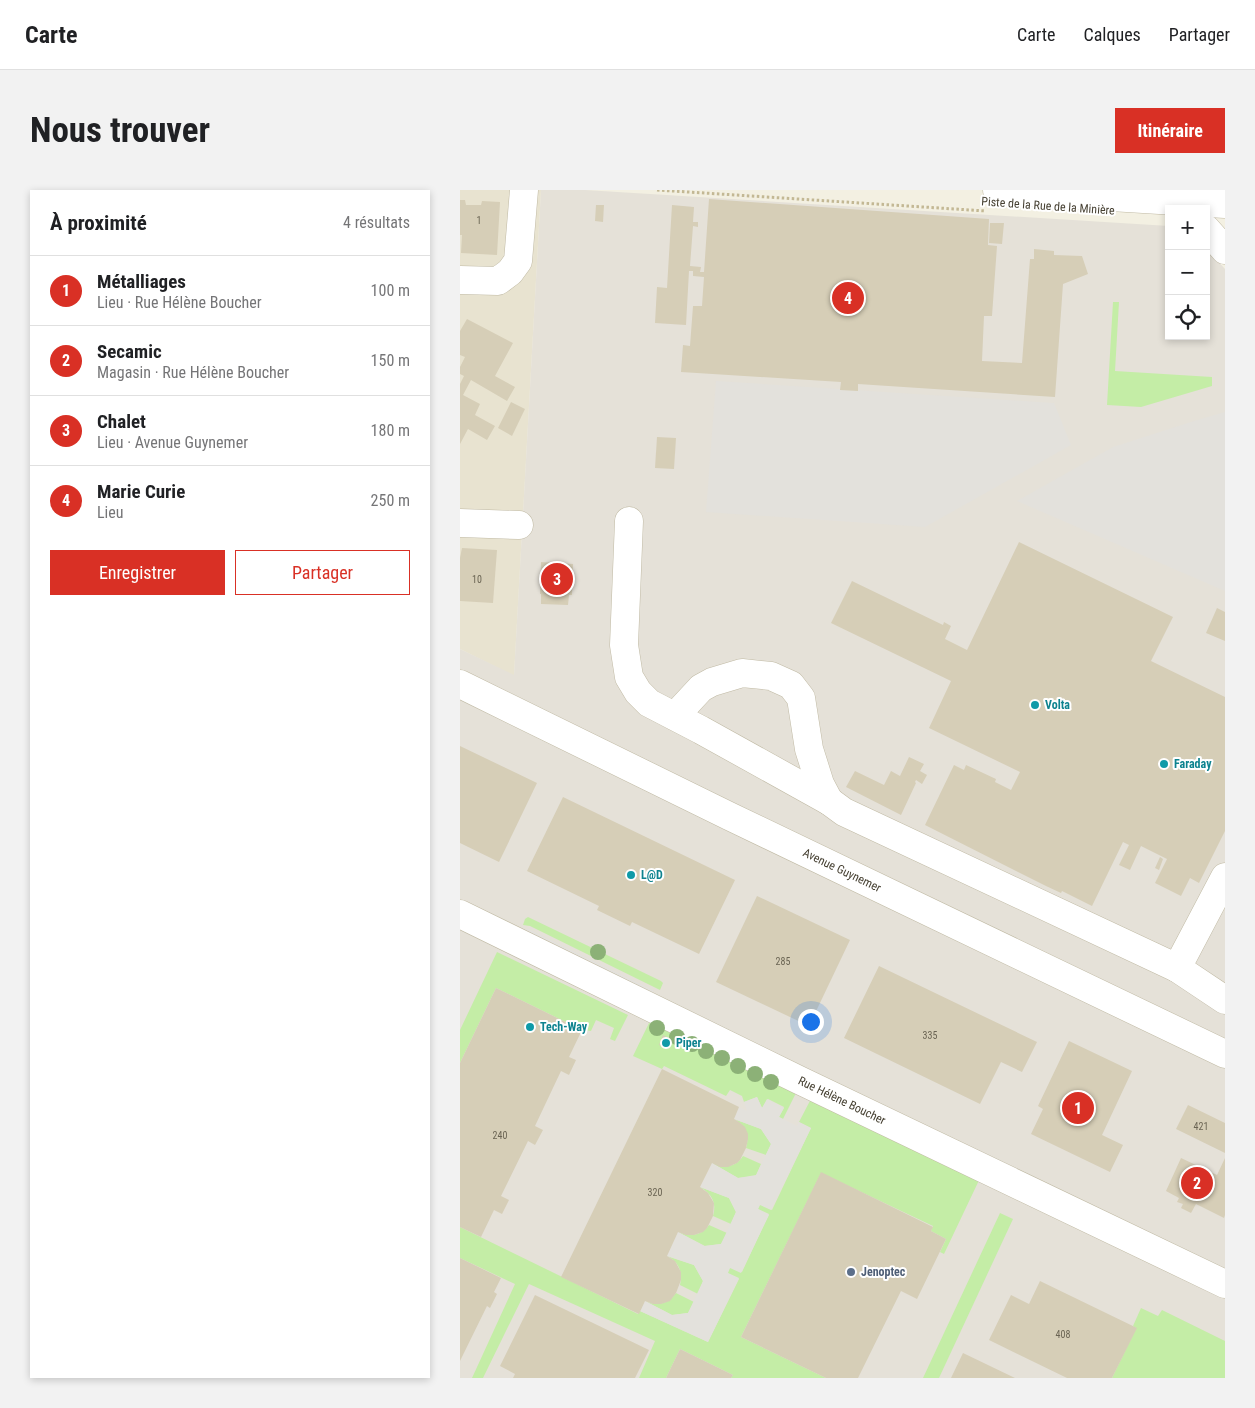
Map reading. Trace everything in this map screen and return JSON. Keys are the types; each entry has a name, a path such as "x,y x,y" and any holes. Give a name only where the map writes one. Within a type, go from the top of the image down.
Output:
{"street":[{"path":"460,280 498,280 510,272 518,261 524,190"},
{"path":"993,200 1165,205"},
{"path":"1210,205 1225,204"},
{"path":"1210,233 1225,250"},
{"path":"630,521 624,645 629,677 638,692 649,702 829,801 844,812 1177,968 1225,1000"},
{"path":"460,523 519,525"},
{"path":"675,716 701,688 712,682 742,673 771,676 791,685 801,698 809,749 820,784 829,801"},
{"name":"Avenue Guynemer","path":"460,684 729,816 1225,1054"},
{"path":"1177,968 1225,877"},
{"name":"Rue Hélène Boucher","path":"460,914 791,1076 1225,1284"}],"path":[{"name":"Piste de la Rue de la Minière","path":"657,190 993,200"}],"shaded area":[{"path":"460,190 541,190 514,676 460,649"},
{"path":"541,190 585,190 1165,226 1165,340 1210,340 1210,252 1225,269 1225,1378 460,1378 460,649 514,675"},
{"path":"716,381 1054,403 1071,445 925,527 706,512"},
{"path":"1225,412 1225,591 1017,501 1113,447"},
{"path":"528,929 653,990 654,996 520,931"},
{"path":"757,1097 762,1108 767,1099 784,1108 779,1117 797,1126 799,1122 811,1128 771,1210 760,1205 758,1209 769,1215 741,1273 730,1268 728,1273 739,1278 708,1342 640,1311 645,1301 672,1315 688,1313 703,1281 694,1265 667,1256 678,1232 704,1246 721,1244 736,1212 729,1198 700,1187 712,1163 738,1178 756,1175 771,1144 761,1129 734,1119 739,1107 747,1111 744,1102"}],"green space":[{"path":"1113,302 1119,302 1115,371 1212,377 1212,386 1141,407 1107,405"},
{"path":"528,917 661,981 663,983 660,990 530,926 523,925"},
{"path":"497,952 628,1015 615,1041 610,1039 614,1028 596,1020 591,1031 582,1030 496,988 460,1063 460,1030"},
{"path":"655,1019 798,1089 783,1119 779,1117 784,1107 768,1099 762,1108 757,1097 744,1102 742,1096 730,1090 726,1096 664,1066 662,1069 633,1056 649,1023"},
{"path":"813,1095 982,1174 944,1254 940,1252 946,1239 931,1231 933,1226 821,1173 741,1337 826,1378 731,1378 733,1375 680,1349 666,1378 639,1378 655,1341 529,1284 483,1378 472,1378 515,1284 460,1258 460,1227 638,1314 640,1311 708,1342 739,1279 727,1273 730,1267 742,1272 769,1214 758,1209 760,1204 772,1210 811,1128 799,1122"},
{"path":"734,1119 761,1129 771,1144 766,1155 746,1148 746,1131"},
{"path":"743,1156 761,1164 756,1176 738,1178 712,1163 729,1166 737,1163"},
{"path":"700,1187 729,1198 736,1212 731,1224 713,1216 714,1203 708,1193"},
{"path":"1000,1213 1013,1219 939,1378 923,1378"},
{"path":"709,1225 727,1233 721,1244 705,1246 678,1232 687,1235 695,1234 703,1231"},
{"path":"667,1256 694,1265 703,1281 698,1294 680,1285 681,1276 679,1268 675,1261"},
{"path":"676,1293 694,1302 688,1313 672,1315 645,1301 654,1304 666,1302"},
{"path":"1141,1308 1158,1316 1162,1310 1225,1341 1225,1378 1112,1378 1136,1328 1133,1326"}],"building":[{"path":"709,199 989,219 988,245 997,246 992,316 984,316 982,361 1022,363 1030,259 1034,259 1034,249 1054,251 1054,255 1082,256 1088,274 1063,284 1055,397 858,384 858,391 840,390 841,382 681,372 683,345 690,346 693,306 702,306 704,277 693,276 693,271 689,271 686,325 655,323 657,287 667,288 672,205 694,207 693,222 698,222 698,227 693,226 690,266 701,267 700,272 704,272"},
{"path":"460,200 465,200 466,205 481,205 482,201 500,202 497,255 461,253"},
{"path":"596,205 604,205 603,222 595,221"},
{"path":"990,223 1004,223 1002,244 989,243"},
{"path":"467,319 513,343 495,376 515,387 507,401 471,380 463,395 480,404 475,415 495,426 487,440 468,429 460,444 460,384 464,376 460,374 460,367 465,357 460,355 460,331"},
{"path":"511,402 525,409 512,436 498,428"},
{"path":"657,437 676,438 674,469 655,468"},
{"name":"Volta","path":"1019,542 1173,617 1151,661 1225,697 1225,831 1199,883 1190,878 1181,896 1155,883 1167,859 1141,846 1130,870 1119,865 1129,845 1123,842 1092,906 1062,891 1061,893 1046,886 925,825 954,765 964,770 966,765 996,779 995,782 1011,790 1020,772 929,728 951,681 831,623 852,581 943,625 944,622 951,626 945,639 967,650"},
{"path":"462,548 497,550 493,603 460,601 460,558"},
{"path":"541,562 573,564 572,595 569,595 568,605 541,604"},
{"path":"1217,608 1225,612 1225,641 1206,633"},
{"path":"460,746 537,783 499,862 460,843"},
{"path":"909,757 924,764 920,771 927,775 922,784 916,780 901,815 846,787 855,771 884,785 891,771 900,776"},
{"name":"L@D","path":"563,797 735,880 699,954 632,922 630,926 597,910 599,906 527,871"},
{"path":"1160,857 1163,859 1159,870 1155,868"},
{"path":"757,896 850,940 809,1026 716,982"},
{"path":"879,966 1037,1042 1022,1072 1001,1062 980,1104 844,1038"},
{"path":"496,988 582,1030 569,1057 576,1060 569,1075 561,1071 535,1126 543,1130 535,1145 528,1141 501,1196 509,1200 502,1214 494,1210 481,1237 460,1227 460,1063"},
{"name":"Piper","path":"663,1035 673,1040 668,1049 659,1045"},
{"path":"1069,1041 1132,1071 1102,1135 1123,1145 1110,1172 1031,1134 1043,1109 1038,1106"},
{"path":"662,1069 739,1107 734,1119 745,1127 748,1139 746,1148 737,1163 728,1167 720,1167 712,1163 700,1187 708,1193 714,1203 713,1216 707,1228 703,1232 694,1235 678,1232 667,1256 675,1261 681,1272 681,1280 676,1293 670,1301 661,1304 645,1301 639,1314 561,1277"},
{"path":"1188,1105 1225,1123 1225,1153 1176,1129"},
{"path":"1181,1158 1217,1175 1225,1158 1224,1218 1196,1204 1191,1213 1181,1208 1183,1204 1177,1202 1179,1198 1166,1191"},
{"name":"Jenoptec","path":"821,1172 933,1227 931,1231 946,1239 917,1299 901,1291 858,1378 826,1378 741,1337"},
{"path":"460,1258 501,1278 494,1292 497,1294 490,1308 487,1306 460,1361"},
{"path":"1040,1281 1137,1328 1112,1378 1067,1378 989,1340 1011,1295 1029,1304"},
{"path":"535,1295 649,1350 635,1378 513,1378 515,1374 500,1366"},
{"path":"680,1349 733,1375 731,1378 666,1378"},
{"path":"963,1353 1015,1378 951,1378"}],"place":[{"name":"Marie Curie","path":"848,298"},
{"name":"Chalet","path":"557,579"},
{"name":"Volta","path":"1035,705"},
{"name":"Faraday","path":"1164,764"},
{"name":"L@D","path":"631,875"},
{"name":"Tech-Way","path":"530,1027"},
{"name":"Piper","path":"666,1043"},
{"name":"Métalliages","path":"1078,1108"},
{"name":"Secamic","path":"1197,1183"},
{"name":"Jenoptec","path":"851,1272"}]}
